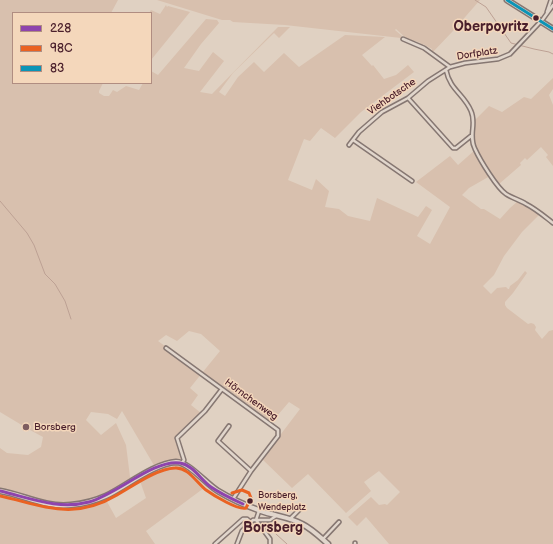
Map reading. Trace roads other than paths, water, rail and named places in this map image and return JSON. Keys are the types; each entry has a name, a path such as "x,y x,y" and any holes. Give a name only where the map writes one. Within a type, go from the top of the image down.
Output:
{"street":[{"path":"507,0 553,30"},
{"path":"546,14 551,0"},
{"name":"Dorfplatz","path":"450,67 465,63 498,59 510,54 540,22 553,5"},
{"path":"403,39 424,48 450,67"},
{"name":"Viehbotsche","path":"349,145 359,132 382,112 408,98 428,81 450,67"},
{"path":"446,70 450,83 455,91 465,100 473,115 474,119 471,136 475,150 500,188 553,223"},
{"path":"408,98 453,148 456,148 471,136"},
{"path":"353,140 412,181"},
{"name":"Hörnchenweg","path":"166,348 278,430 278,436 251,471 233,499"},
{"path":"182,463 184,460 177,438 202,414 222,389"},
{"path":"229,426 218,441 251,471"},
{"path":"0,491 55,506 78,504 104,497 160,467 171,463 182,463 211,486 233,499 259,511 301,523 310,528 328,544"},
{"path":"290,519 296,510 301,508"},
{"path":"256,520 259,511"},
{"path":"237,544 242,531 250,522 256,520 270,520 276,516"},
{"path":"215,544 243,519 250,522"},
{"path":"256,520 270,539 270,544"},
{"path":"322,539 339,522"}],"waterway":[{"path":"475,0 486,7 511,43 553,54"},
{"path":"0,201 27,233 34,245 45,274 55,284 65,301 71,319"},
{"path":"276,534 287,544"}],"place":[{"name":"Borsberg","path":"26,427"},
{"name":"Borsberg, Wendeplatz","path":"250,501"}],"district":[{"name":"Oberpoyritz","path":"491,27"},
{"name":"Borsberg","path":"273,528"}]}
